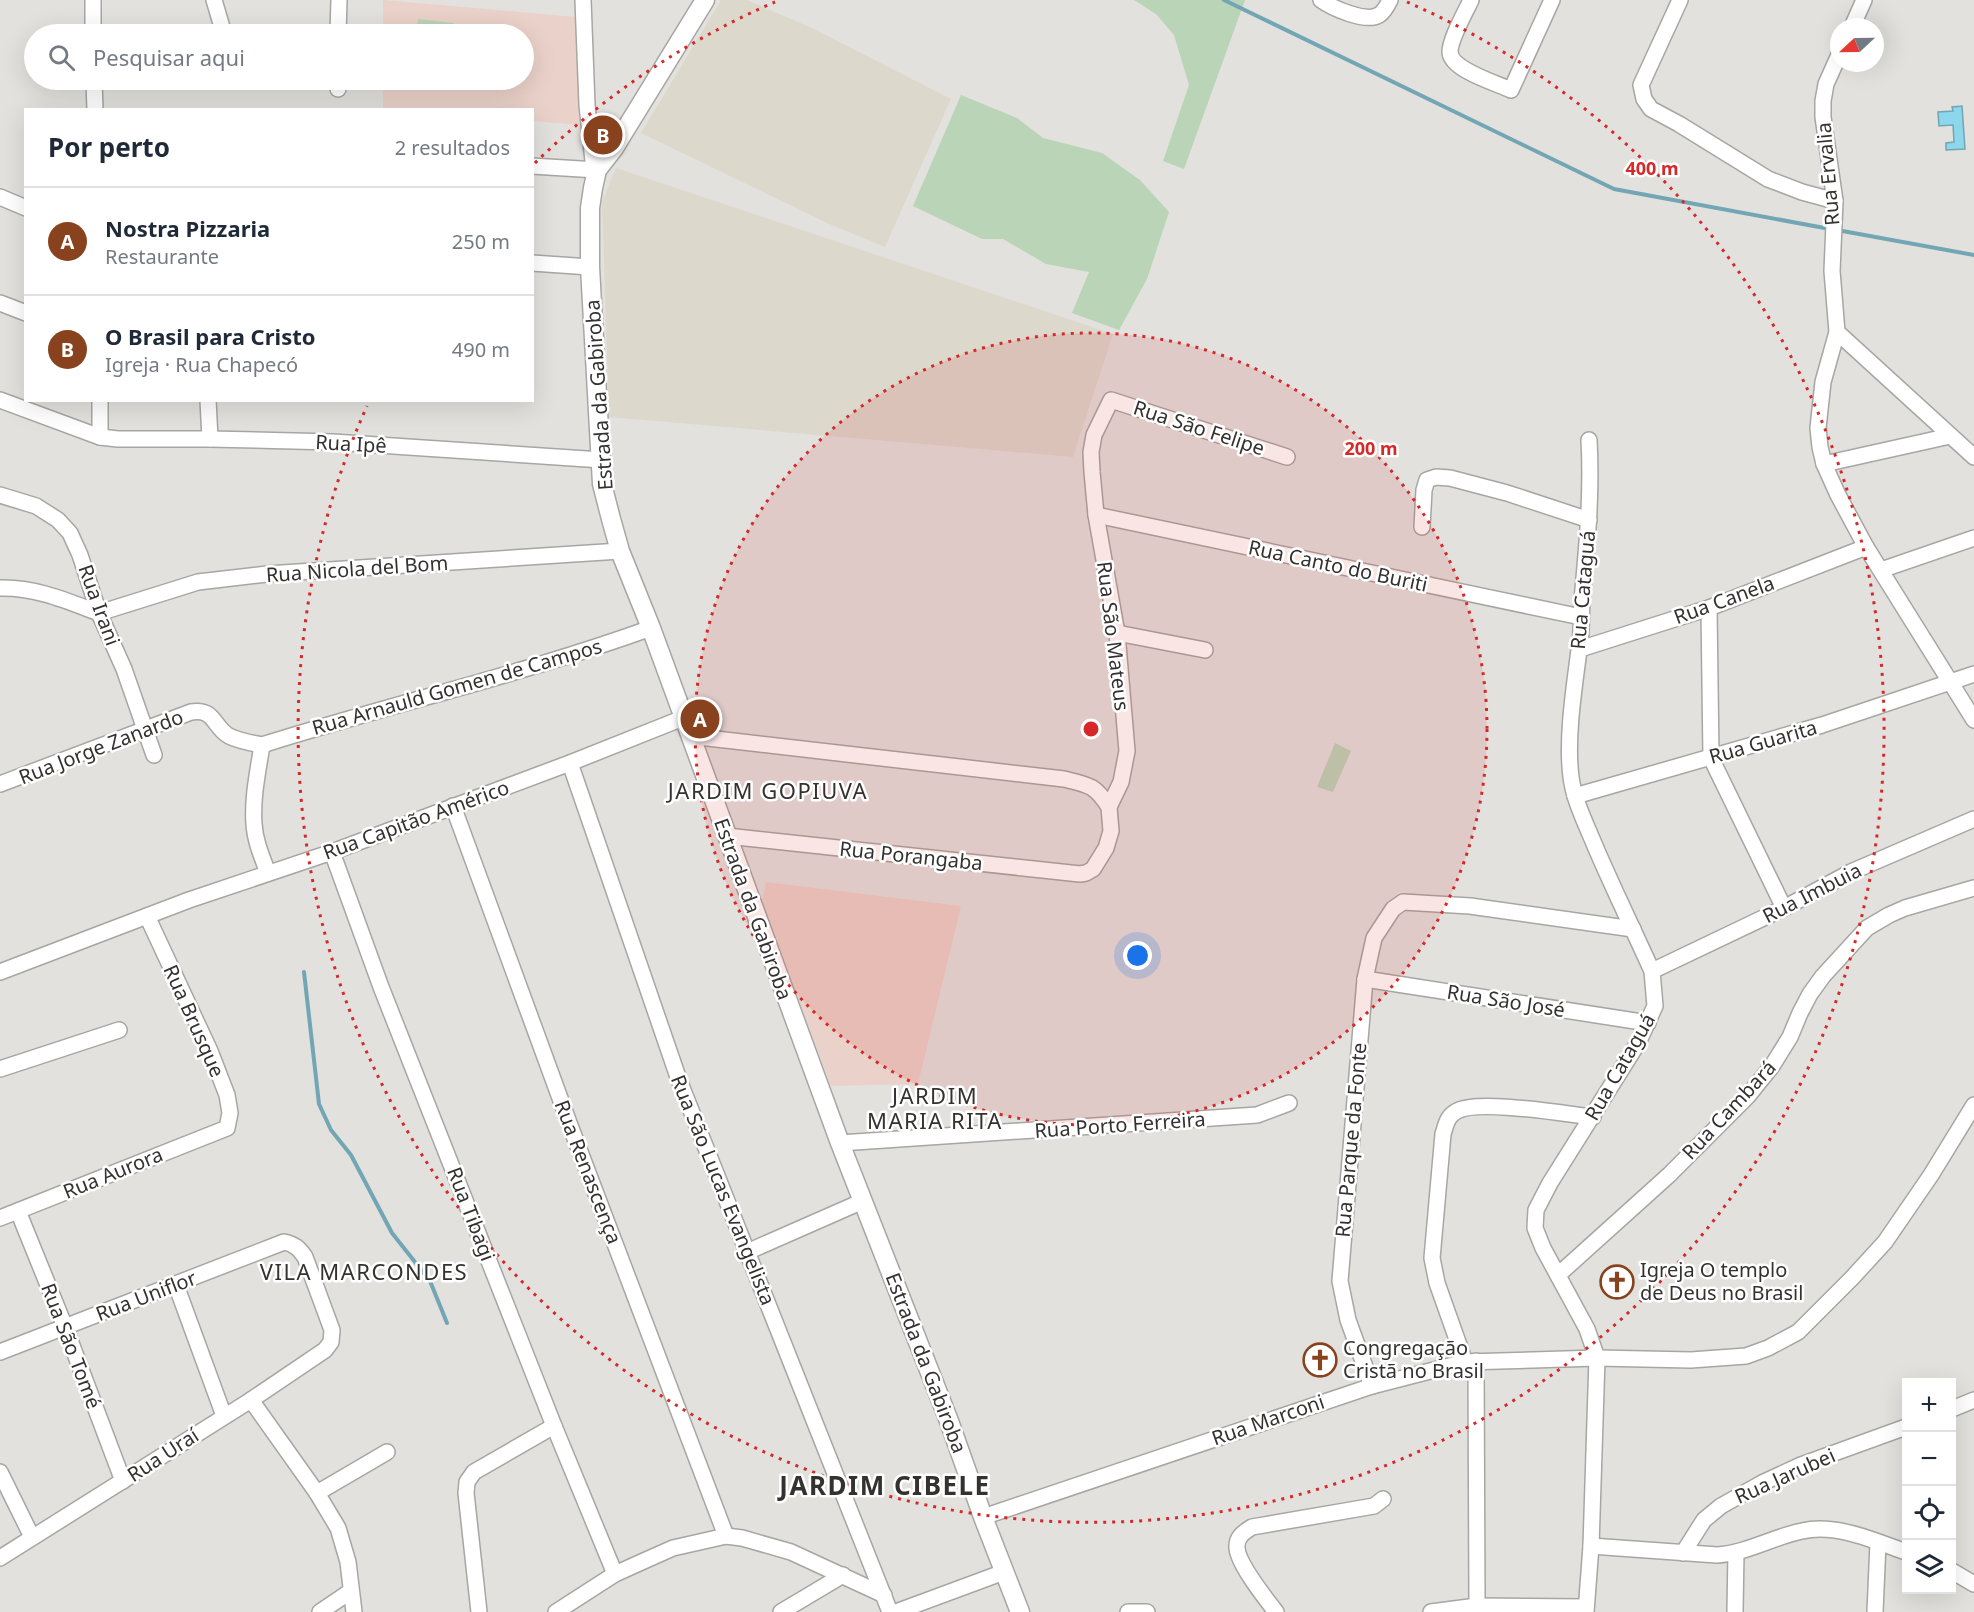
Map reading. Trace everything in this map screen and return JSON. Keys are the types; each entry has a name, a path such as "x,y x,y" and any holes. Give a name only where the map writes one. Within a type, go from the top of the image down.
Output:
{"main road":[{"name":"Estrada da Gabiroba","path":"705,0 614,148 597,170 592,188 590,267 602,484 620,551 651,628 840,1143 949,1420 1020,1612"}],"street":[{"path":"93,0 93,24"},
{"path":"214,0 221,24"},
{"path":"338,24 339,0"},
{"path":"534,166 597,170 593,161 588,116 583,0"},
{"path":"1321,0 1350,14 1370,17 1377,17 1388,4"},
{"path":"1471,0 1452,43 1450,52 1453,61 1463,69 1511,90 1552,0"},
{"path":"1680,0 1641,85 1644,99 1651,109 1768,179 1835,201"},
{"path":"1856,18 1864,0"},
{"name":"Rua Ervalia","path":"1831,72 1826,84 1823,117 1835,201 1832,271 1837,332"},
{"path":"94,90 95,108"},
{"path":"0,197 24,207"},
{"path":"534,263 590,267"},
{"path":"0,303 24,312"},
{"path":"1974,457 1837,332 1823,382 1818,420 1824,464 1866,547 1974,720"},
{"name":"Rua Ipê","path":"0,400 100,437 140,440 210,439 344,443 602,460"},
{"name":"Rua São Felipe","path":"1111,400 1287,457"},
{"name":"Rua São Mateus","path":"1093,869 1106,848 1111,831 1109,807 1121,782 1127,751 1117,633 1096,515 1091,452 1094,435 1111,400"},
{"path":"100,402 100,437"},
{"path":"208,402 210,439"},
{"path":"1824,464 1950,436"},
{"name":"Rua Cataguá","path":"1586,1610 1591,1546 1597,1358 1587,1329 1543,1248 1535,1228 1536,1210 1550,1183 1633,1053 1655,1006 1652,971 1575,796 1571,778 1569,755 1580,649 1589,520 1591,477 1589,440"},
{"path":"1422,527 1424,490 1427,480 1436,477 1450,478 1508,493 1589,520"},
{"name":"Rua Irani","path":"0,495 36,506 58,520 70,533 80,555 99,613 124,669 154,755"},
{"name":"Rua Canto do Buriti","path":"1096,515 1581,616"},
{"path":"1881,570 1974,538"},
{"name":"Rua Canela","path":"1580,649 1709,608 1866,547"},
{"name":"Rua Nicola del Bom","path":"99,613 198,582 267,574 620,551"},
{"path":"0,588 47,594 99,613"},
{"path":"1709,608 1711,758 1784,908"},
{"name":"Rua Arnauld Gomen de Campos","path":"262,745 333,722 592,649 651,628"},
{"path":"1117,633 1205,650"},
{"name":"Rua Guarita","path":"1575,796 1822,726 1974,674"},
{"name":"Rua Jorge Zanardo","path":"0,784 199,711 212,717 221,730 229,736 262,745"},
{"name":"Rua Capitão Américo","path":"0,972 147,915 332,852 683,718"},
{"path":"690,736 1064,779 1086,784 1100,792 1109,807"},
{"path":"262,745 254,795 254,825 268,873"},
{"name":"Rua São Lucas Evangelista","path":"570,763 679,1080 890,1612"},
{"name":"Rua Renascença","path":"453,806 568,1120 726,1536"},
{"name":"Rua Imbuia","path":"1652,971 1784,908 1851,872 1974,819"},
{"name":"Rua Porangaba","path":"727,836 1080,874 1093,869"},
{"name":"Rua Tibagi","path":"332,852 381,987 554,1426 615,1574"},
{"name":"Rua Cambará","path":"1558,1275 1669,1174 1747,1096 1772,1066 1790,1037 1810,994 1823,976 1867,928 1905,908 1974,888"},
{"name":"Rua Parque da Fonte","path":"1372,1386 1348,1320 1340,1281 1365,979 1374,938 1393,909 1403,902 1470,906 1632,929"},
{"name":"Rua Brusque","path":"147,915 210,1051 227,1095 231,1113 227,1128"},
{"name":"Rua São José","path":"1365,979 1648,1023"},
{"path":"0,1069 119,1030"},
{"name":"Rua Porto Ferreira","path":"840,1143 1257,1114 1289,1103"},
{"name":"Rua Marconi","path":"983,1517 1372,1386 1471,1361 1597,1358 1691,1360 1746,1356 1786,1340 1798,1332 1885,1242 1931,1175 1974,1105"},
{"path":"1477,1606 1471,1361 1437,1283 1432,1258 1443,1134 1448,1119 1456,1111 1467,1107 1506,1107 1593,1117"},
{"name":"Rua Aurora","path":"0,1218 227,1128"},
{"path":"747,1252 863,1201"},
{"name":"Rua São Tomé","path":"18,1211 123,1481"},
{"name":"Rua Uniflor","path":"0,1352 284,1242 300,1249 323,1301 332,1330 331,1342 325,1350"},
{"path":"176,1285 224,1416"},
{"name":"Rua Uraí","path":"0,1558 251,1400 325,1350"},
{"path":"251,1400 317,1493 340,1536 348,1562 354,1612"},
{"path":"1956,1407 1974,1400"},
{"path":"479,1612 466,1482 474,1472 554,1426"},
{"name":"Rua Jarubei","path":"1683,1553 1704,1520 1721,1506 1801,1465 1902,1428"},
{"path":"317,1493 387,1452"},
{"path":"0,1472 32,1537"},
{"path":"1276,1612 1241,1560 1236,1546 1241,1534 1252,1527 1374,1506 1383,1499"},
{"path":"1591,1546 1706,1555 1736,1552 1805,1530 1826,1530 1851,1533 1902,1551"},
{"path":"556,1612 577,1606 615,1574 673,1548 726,1536 742,1538 791,1552 884,1595"},
{"path":"1875,1612 1878,1543"},
{"path":"1735,1612 1736,1552"},
{"path":"896,1612 1004,1572"},
{"path":"1956,1573 1974,1584"},
{"path":"780,1612 843,1575"},
{"path":"320,1612 351,1592"},
{"path":"1431,1612 1477,1606 1586,1610"},
{"path":"1128,1612 1147,1612"}],"shaded area":[{"path":"383,0 576,17 580,125 534,121 534,108 383,108 383,90 534,90 534,24 383,24"},
{"path":"721,0 747,0 814,29 951,99 885,247 827,223 641,133"},
{"path":"616,168 1113,334 1073,457 609,417 602,202"},
{"path":"766,882 961,906 918,1084 831,1086 762,902"}],"green space":[{"path":"1134,0 1245,0 1184,169 1163,161 1189,85 1174,35 1156,14"},
{"path":"418,19 454,23 454,24 417,24"},
{"path":"961,95 1017,118 1043,138 1102,153 1140,180 1169,212 1147,279 1119,330 1072,313 1089,272 1046,264 1003,239 982,239 913,206"},
{"path":"1335,743 1351,751 1333,792 1317,787"}],"water":[{"path":"1962,106 1965,149 1946,150 1946,143 1954,142 1953,125 1939,126 1938,112 1953,111 1952,107"}],"waterway":[{"path":"1224,0 1614,189 1830,229"},
{"path":"1837,230 1974,255"},
{"path":"304,972 319,1104 331,1130 351,1155 392,1233 430,1281 447,1323"}],"place":[{"name":"O Brasil para Cristo","path":"603,135"},
{"name":"Nostra Pizzaria","path":"700,719"},
{"name":"Igreja O templo de Deus no Brasil","path":"1617,1282"},
{"name":"Congregação Cristã no Brasil","path":"1320,1360"}],"district":[{"name":"JARDIM GOPIUVA","path":"768,791"},
{"name":"JARDIM MARIA RITA","path":"935,1108"},
{"name":"VILA MARCONDES","path":"364,1272"},
{"name":"JARDIM CIBELE","path":"885,1486"}]}
